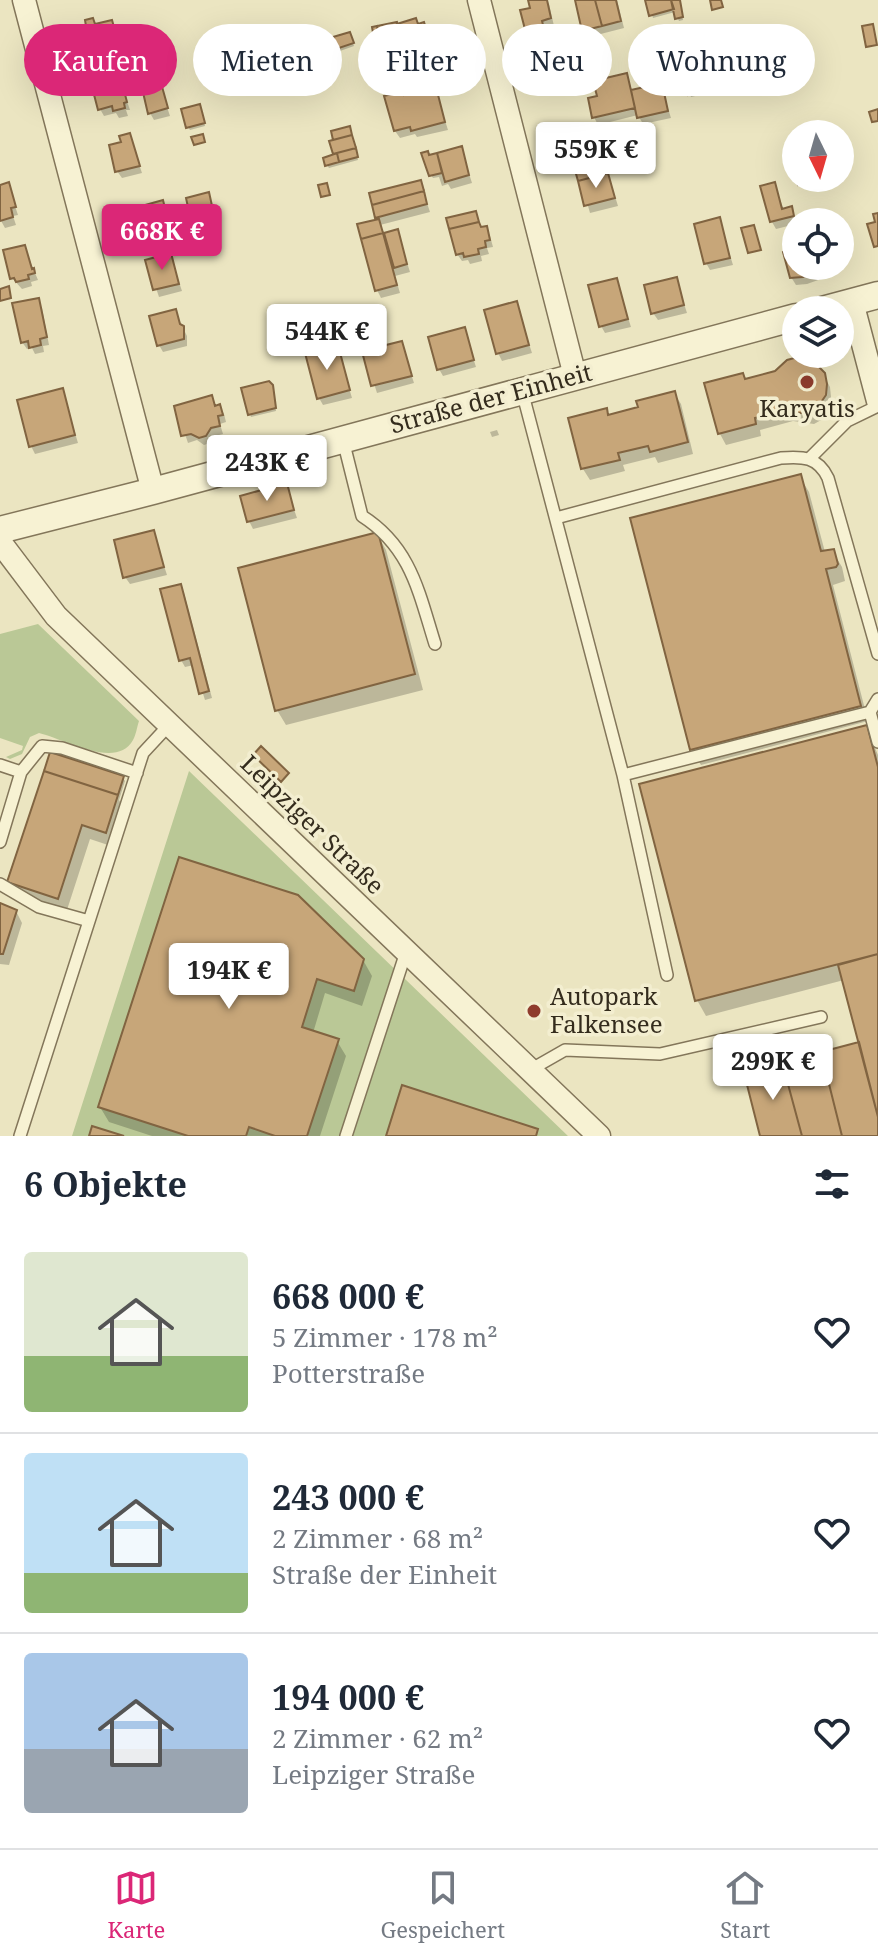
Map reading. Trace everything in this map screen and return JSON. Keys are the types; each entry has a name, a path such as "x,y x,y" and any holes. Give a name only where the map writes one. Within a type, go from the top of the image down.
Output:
{"street":[{"path":"24,0 153,491"},
{"path":"479,0 575,376"},
{"path":"854,301 878,295"},
{"path":"854,310 878,404"},
{"name":"Straße der Einheit","path":"0,530 782,321"},
{"name":"Leipziger Straße","path":"0,542 56,616 599,1136"}],"lane":[{"path":"522,391 623,775 667,975"},
{"path":"810,458 847,421 878,404"},
{"path":"343,439 362,516 381,528 408,564 435,644"},
{"path":"556,518 781,458 810,458 822,466 828,478 878,654"},
{"path":"623,775 870,712 878,699"},
{"path":"870,712 878,742"},
{"path":"20,1136 143,753 169,725"},
{"path":"0,842 21,772 42,746 62,748 137,773"},
{"path":"0,765 21,772"},
{"path":"0,884 39,907 89,921"},
{"path":"346,1136 406,952"},
{"path":"530,1070 565,1050 660,1054 821,1017"}],"green space":[{"path":"38,624 139,721 134,738 125,749 103,753 39,733 30,737 22,754 10,759 6,757 22,750 23,746 0,738 0,634"},
{"path":"189,771 568,1136 72,1136"}],"building":[{"path":"528,0 547,0 551,18 542,21 543,24 524,24 520,10 530,8"},
{"path":"575,0 595,0 601,24 580,24"},
{"path":"595,0 616,0 621,21 601,24"},
{"path":"645,0 671,0 674,9 649,16"},
{"path":"671,0 680,0 683,17 675,19"},
{"path":"710,0 721,0 723,7 712,10"},
{"path":"93,18 95,24 86,24 85,20"},
{"path":"416,18 418,24 397,24"},
{"path":"873,24 877,45 866,47 862,26"},
{"path":"350,32 354,43 342,47 342,34"},
{"path":"627,73 628,96 632,96 635,108 592,118 588,98 612,96 612,77"},
{"path":"94,96 125,96 125,108 113,111 112,106 98,110"},
{"path":"144,96 165,96 168,108 148,114"},
{"path":"384,96 438,96 445,122 411,131 410,127 394,131"},
{"path":"632,96 665,96 668,111 637,118"},
{"path":"200,104 205,123 186,128 181,109"},
{"path":"878,109 878,121 872,122 869,112"},
{"path":"350,126 352,135 333,140 331,131"},
{"path":"130,133 140,166 115,172 109,145 121,142 119,136"},
{"path":"203,134 205,142 194,145 191,137"},
{"path":"352,135 356,148 333,154 329,141"},
{"path":"462,146 469,175 445,182 437,153"},
{"path":"356,148 358,157 339,162 337,153"},
{"path":"602,148 608,173 578,181 571,156"},
{"path":"428,151 429,155 437,153 442,173 429,176 421,153"},
{"path":"337,153 339,162 325,166 323,158"},
{"path":"608,173 615,198 584,206 578,181"},
{"path":"421,180 424,191 372,205 369,193"},
{"path":"9,182 16,207 11,208 13,217 0,221 0,185"},
{"path":"775,182 782,219 770,222 760,186"},
{"path":"327,183 330,195 321,197 318,185"},
{"path":"424,191 427,204 375,218 372,205"},
{"path":"209,192 214,215 191,221 186,198"},
{"path":"163,200 169,225 137,233 131,209"},
{"path":"476,211 479,222 449,229 446,218"},
{"path":"878,213 878,246 874,247 867,224 875,222 873,214"},
{"path":"720,217 730,258 704,264 694,224"},
{"path":"379,219 383,233 361,239 357,224"},
{"path":"188,220 192,234 167,240 163,226"},
{"path":"479,222 481,227 487,226 490,240 485,241 486,247 478,249 479,254 456,255 449,229"},
{"path":"754,225 761,250 748,253 741,228"},
{"path":"398,229 407,264 394,268 384,233"},
{"path":"383,233 397,285 375,291 361,239"},
{"path":"25,245 35,273 28,275 29,279 16,282 14,278 10,279 3,250"},
{"path":"171,253 179,284 153,290 145,260"},
{"path":"677,277 684,305 651,314 644,285"},
{"path":"617,278 628,319 599,327 588,285"},
{"path":"9,286 11,298 0,301 0,289"},
{"path":"39,298 47,337 40,339 41,345 29,348 28,341 21,343 12,303"},
{"path":"517,301 529,345 496,354 484,310"},
{"path":"176,309 180,324 184,326 184,339 157,346 149,316"},
{"path":"465,327 474,360 437,370 428,337"},
{"path":"379,335 382,346 402,341 412,376 371,386 359,340"},
{"path":"338,345 350,390 317,399 305,353"},
{"path":"782,365 782,368 820,368 825,373 826,395 817,408 807,413 786,410 755,418 756,424 718,434 704,383 743,373 745,379 775,371"},
{"path":"269,381 273,385 276,408 248,415 241,388"},
{"path":"63,388 75,435 29,447 17,400"},
{"path":"675,391 688,442 650,452 648,446 618,453 620,460 581,469 568,418 607,408 608,415 638,407 636,401"},
{"path":"212,395 215,406 220,404 223,415 218,416 220,426 211,428 206,436 199,438 191,434 181,436 174,406"},
{"path":"801,474 821,551 834,549 838,564 826,569 861,706 690,750 630,518"},
{"path":"287,483 294,510 247,522 240,496"},
{"path":"154,530 164,567 123,578 114,540"},
{"path":"378,532 415,674 275,711 238,568"},
{"path":"181,584 209,691 199,694 190,658 179,661 160,589"},
{"path":"867,725 878,767 878,954 695,1001 639,784"},
{"path":"261,746 289,773 281,782 253,755"},
{"path":"50,752 124,776 118,795 44,771"},
{"path":"44,771 118,795 106,833 82,825 58,899 7,882"},
{"path":"179,857 298,895 364,959 354,991 317,979 302,1027 339,1039 307,1136 275,1136 249,1127 246,1136 188,1136 98,1107"},
{"path":"0,903 17,910 3,954 0,954"},
{"path":"878,954 878,1117 838,965"},
{"path":"859,1042 878,1117 878,1136 842,1136 821,1052"},
{"path":"821,1052 842,1136 802,1136 782,1062"},
{"path":"782,1062 802,1136 760,1136 744,1073"},
{"path":"402,1085 538,1129 536,1136 386,1136"},
{"path":"92,1126 124,1136 89,1136"}],"place":[{"name":"Karyatis","path":"807,382"},
{"name":"Autopark Falkensee","path":"534,1011"}]}
